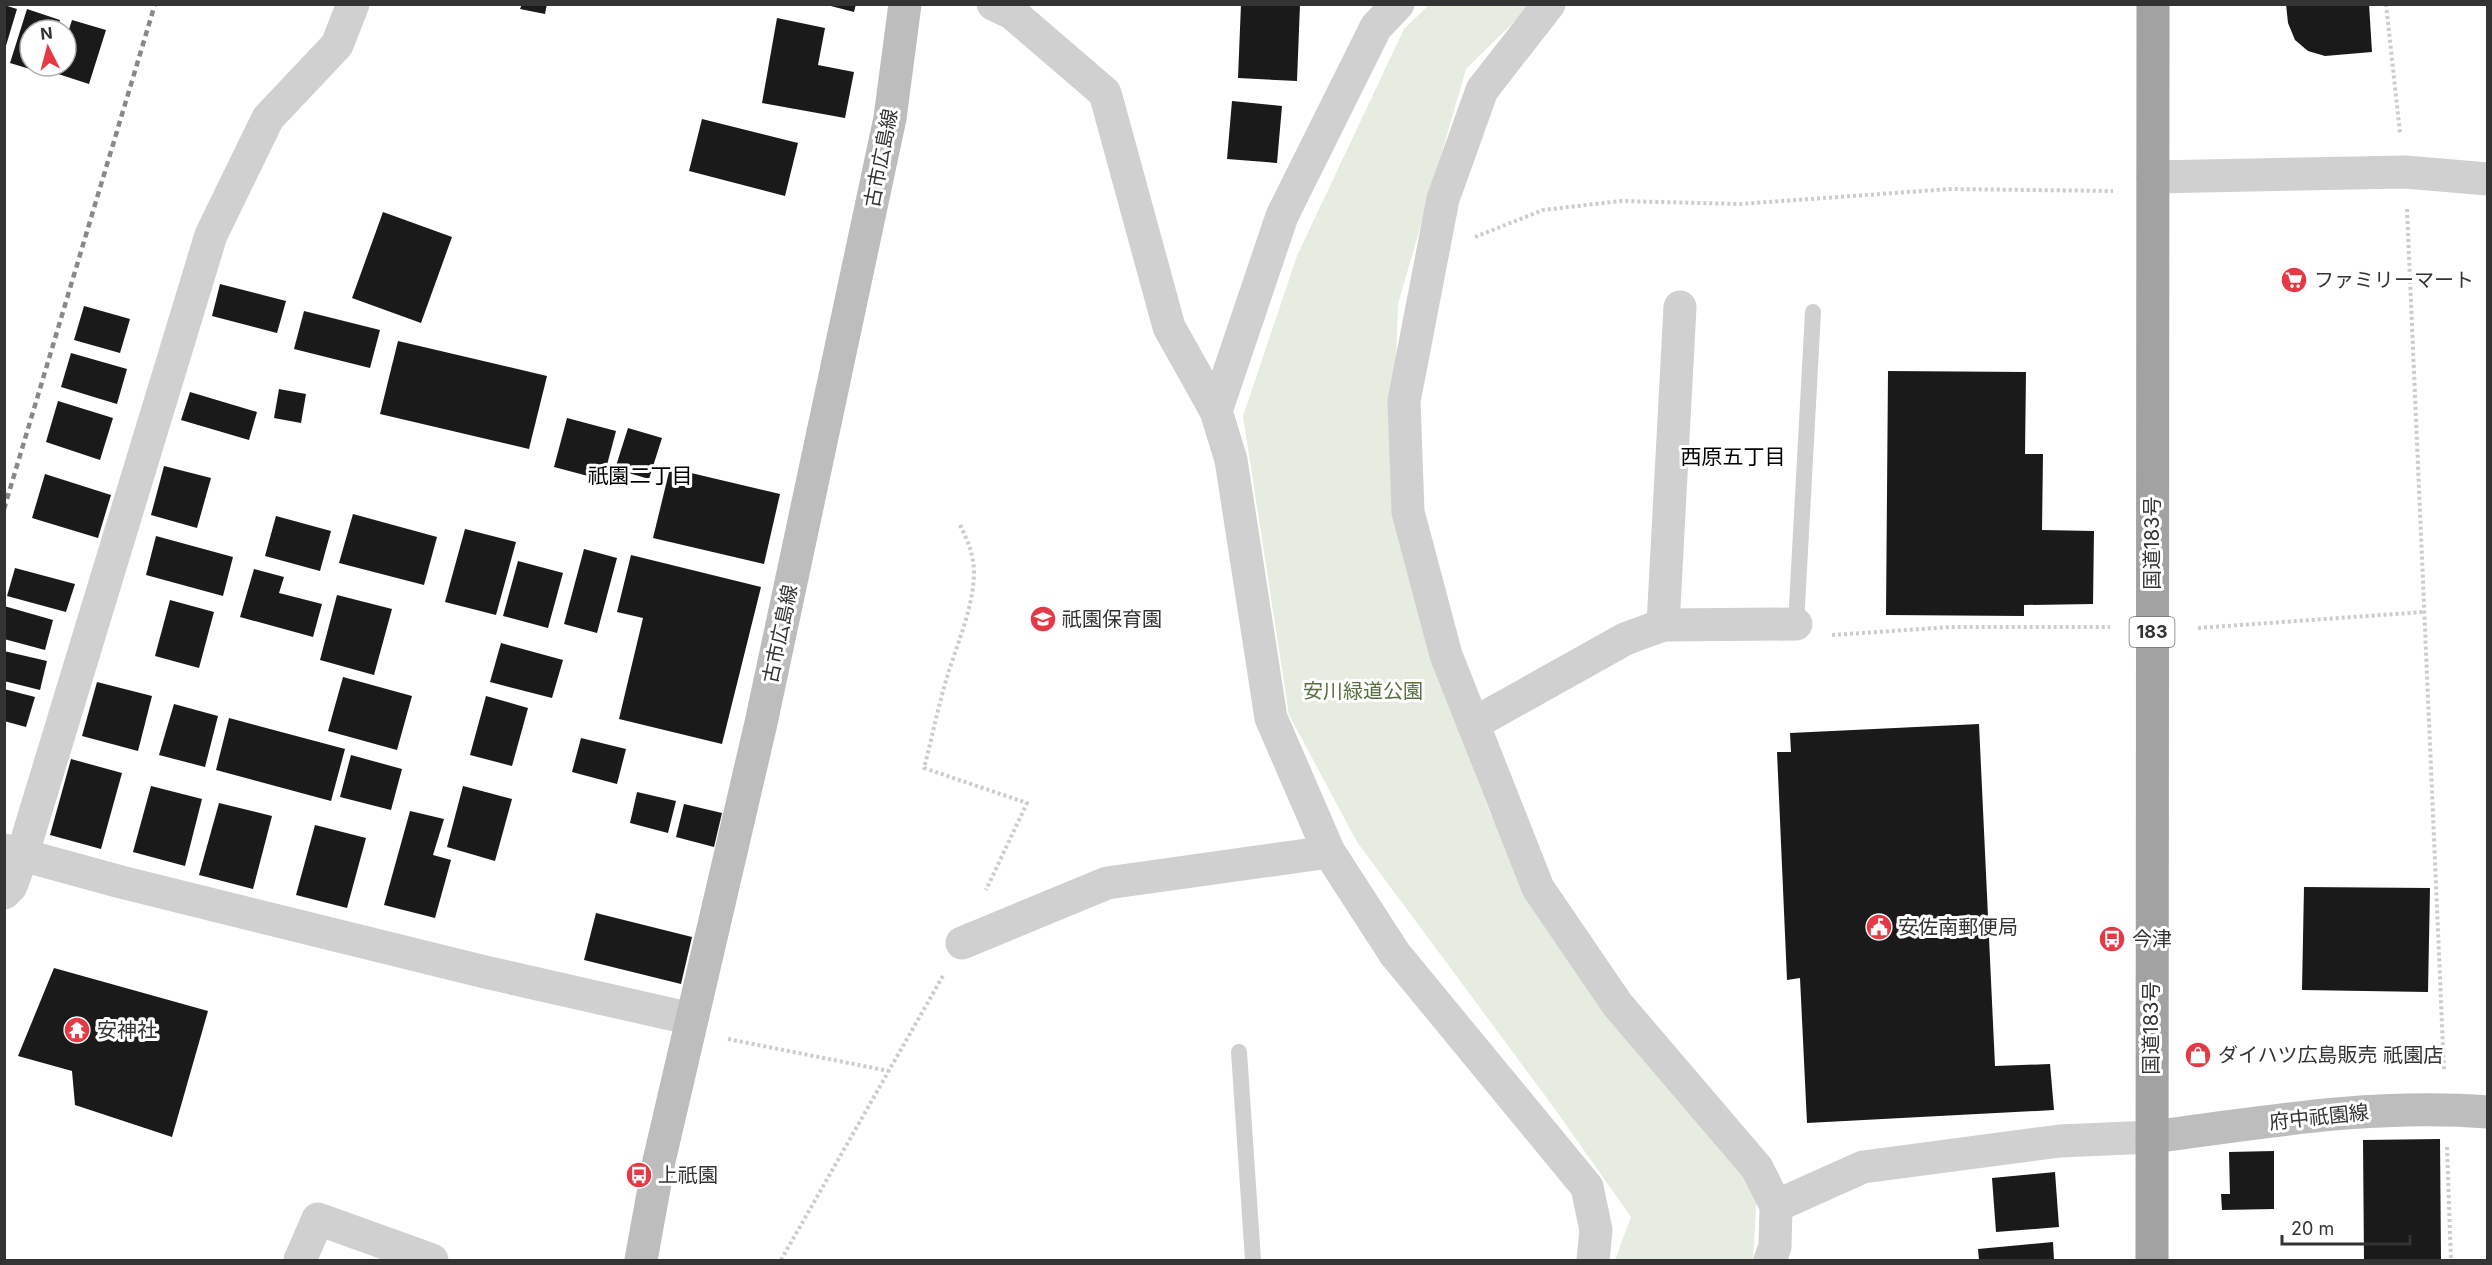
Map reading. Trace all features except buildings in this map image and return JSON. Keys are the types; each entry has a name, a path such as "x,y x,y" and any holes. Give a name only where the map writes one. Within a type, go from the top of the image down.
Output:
{"highway":[{"name":"国道183号","path":"2152,1260 2153,4"}],"main road":[{"name":"古市広島線","path":"641,1260 658,1161 763,711 890,118 905,4"},
{"name":"府中祇園線","path":"2152,1137 2358,1110 2445,1108 2487,1112"}],"street":[{"path":"4,893 11,886 13,853 211,235 268,117 337,45 353,4"},
{"path":"993,4 1012,13 1105,93 1169,327 1216,411 1230,460 1270,718 1329,852 1395,954 1587,1186 1596,1230 1593,1260"},
{"path":"1216,411 1282,216 1376,27 1398,4"},
{"path":"1549,4 1482,90 1443,199 1404,401 1408,512 1446,655 1538,888 1617,1004 1757,1168 1776,1206 1775,1247 1770,1260"},
{"path":"2153,177 2405,172 2487,179"},
{"path":"1663,625 1680,307"},
{"path":"1473,724 1625,639 1663,625 1796,624"},
{"path":"962,943 1107,883 1329,852"},
{"path":"13,853 690,1025"},
{"path":"1776,1206 1863,1167 2060,1141 2152,1137"},
{"path":"300,1260 318,1219 432,1260"}],"lane":[{"path":"1796,624 1813,312"},
{"path":"1239,1052 1253,1260"}],"path":[{"path":"2386,4 2405,172 2451,1260"},
{"path":"1432,254 1543,210 1621,201 1740,204 1950,189 2113,191"},
{"path":"781,1260 962,943 1027,803 924,768 944,688 970,603 974,575 973,557 969,542 960,525"},
{"path":"2198,628 2424,612"},
{"path":"1796,624 1815,636 1952,627 2110,627"},
{"path":"690,1025 889,1071"}],"green space":[{"name":"安川緑道公園","path":"1429,5 1531,5 1466,69 1398,304 1391,502 1431,659 1490,813 1580,972 1757,1192 1753,1260 1615,1260 1631,1217 1552,1105 1357,842 1289,715 1243,416 1297,256 1404,29"}],"railway":[{"path":"4,509 155,4"}],"place":[{"name":"ファミリーマート","path":"2294,280"},
{"name":"祇園保育園","path":"1043,619"},
{"name":"安佐南郵便局","path":"1879,927"},
{"name":"今津","path":"2112,939"},
{"name":"安神社","path":"77,1030"},
{"name":"ダイハツ広島販売 祇園店","path":"2198,1055"},
{"name":"上祇園","path":"639,1175"}],"district":[{"name":"西原五丁目","path":"1733,457"},
{"name":"祇園二丁目","path":"640,476"}]}
